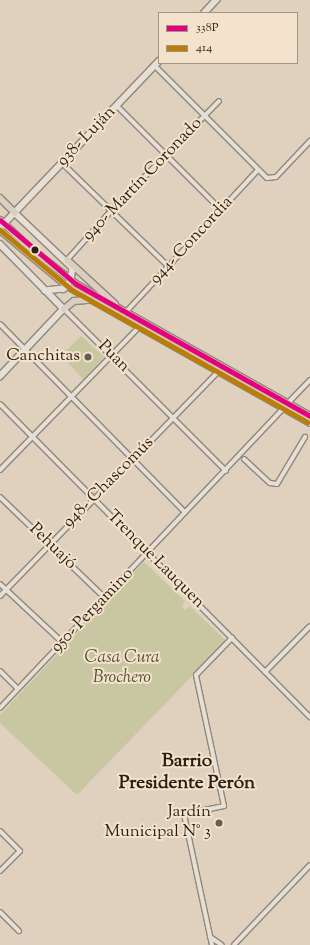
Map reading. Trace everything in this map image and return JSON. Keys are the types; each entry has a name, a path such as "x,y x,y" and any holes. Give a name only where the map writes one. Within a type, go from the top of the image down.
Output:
{"main road":[{"path":"205,12 216,0"},
{"name":"938- Luján","path":"1,226 157,63"},
{"path":"0,198 125,313"},
{"path":"1,226 69,284 102,306 218,372 286,406 310,416"},
{"name":"Puan","path":"0,244 64,309"},
{"path":"45,291 61,291 69,284 72,268 68,260"},
{"path":"69,284 125,313 286,406 310,423"},
{"path":"0,377 64,309 80,299 102,306"}],"street":[{"path":"157,63 204,115 267,178 276,177 310,141"},
{"name":"940- Martín Coronado","path":"68,260 111,211 219,101"},
{"path":"117,106 221,210"},
{"path":"62,163 169,267"},
{"name":"944- Concordia","path":"125,313 258,170"},
{"name":"Puan","path":"64,309 175,418 226,471"},
{"path":"0,324 133,457 185,512"},
{"path":"0,470 139,327"},
{"name":"948- Chascomús","path":"0,596 93,497 175,418 218,372"},
{"name":"950- Pergamino","path":"0,708 148,554 185,512 226,471 310,380"},
{"name":"Trenque Lauquen","path":"0,404 310,717"},
{"path":"244,459 270,483 277,484 305,437"},
{"name":"Pehuajó","path":"0,497 105,598"},
{"path":"0,584 62,642"},
{"path":"265,672 310,626"},
{"path":"212,945 184,814 224,806 196,675 232,638"},
{"path":"0,671 18,689"},
{"path":"0,831 20,851 0,871"},
{"path":"234,945 310,865"},
{"path":"0,912 19,931"},
{"path":"210,936 222,945"}],"green space":[{"name":"Canchitas","path":"81,336 104,357 83,379 68,363 73,358 66,351"},
{"name":"Casa Cura Brochero","path":"144,562 185,601 182,607 185,610 190,606 226,641 77,795 0,723 0,715"}],"transit line":[{"name":"338P","path":"0,220 76,284 310,416"},
{"name":"414","path":"0,230 72,290 307,422"}],"place":[{"name":"Canchitas","path":"88,357"},
{"name":"Jardín Municipal N° 3","path":"219,823"}],"district":[{"name":"Barrio Presidente Perón","path":"187,773"}]}
